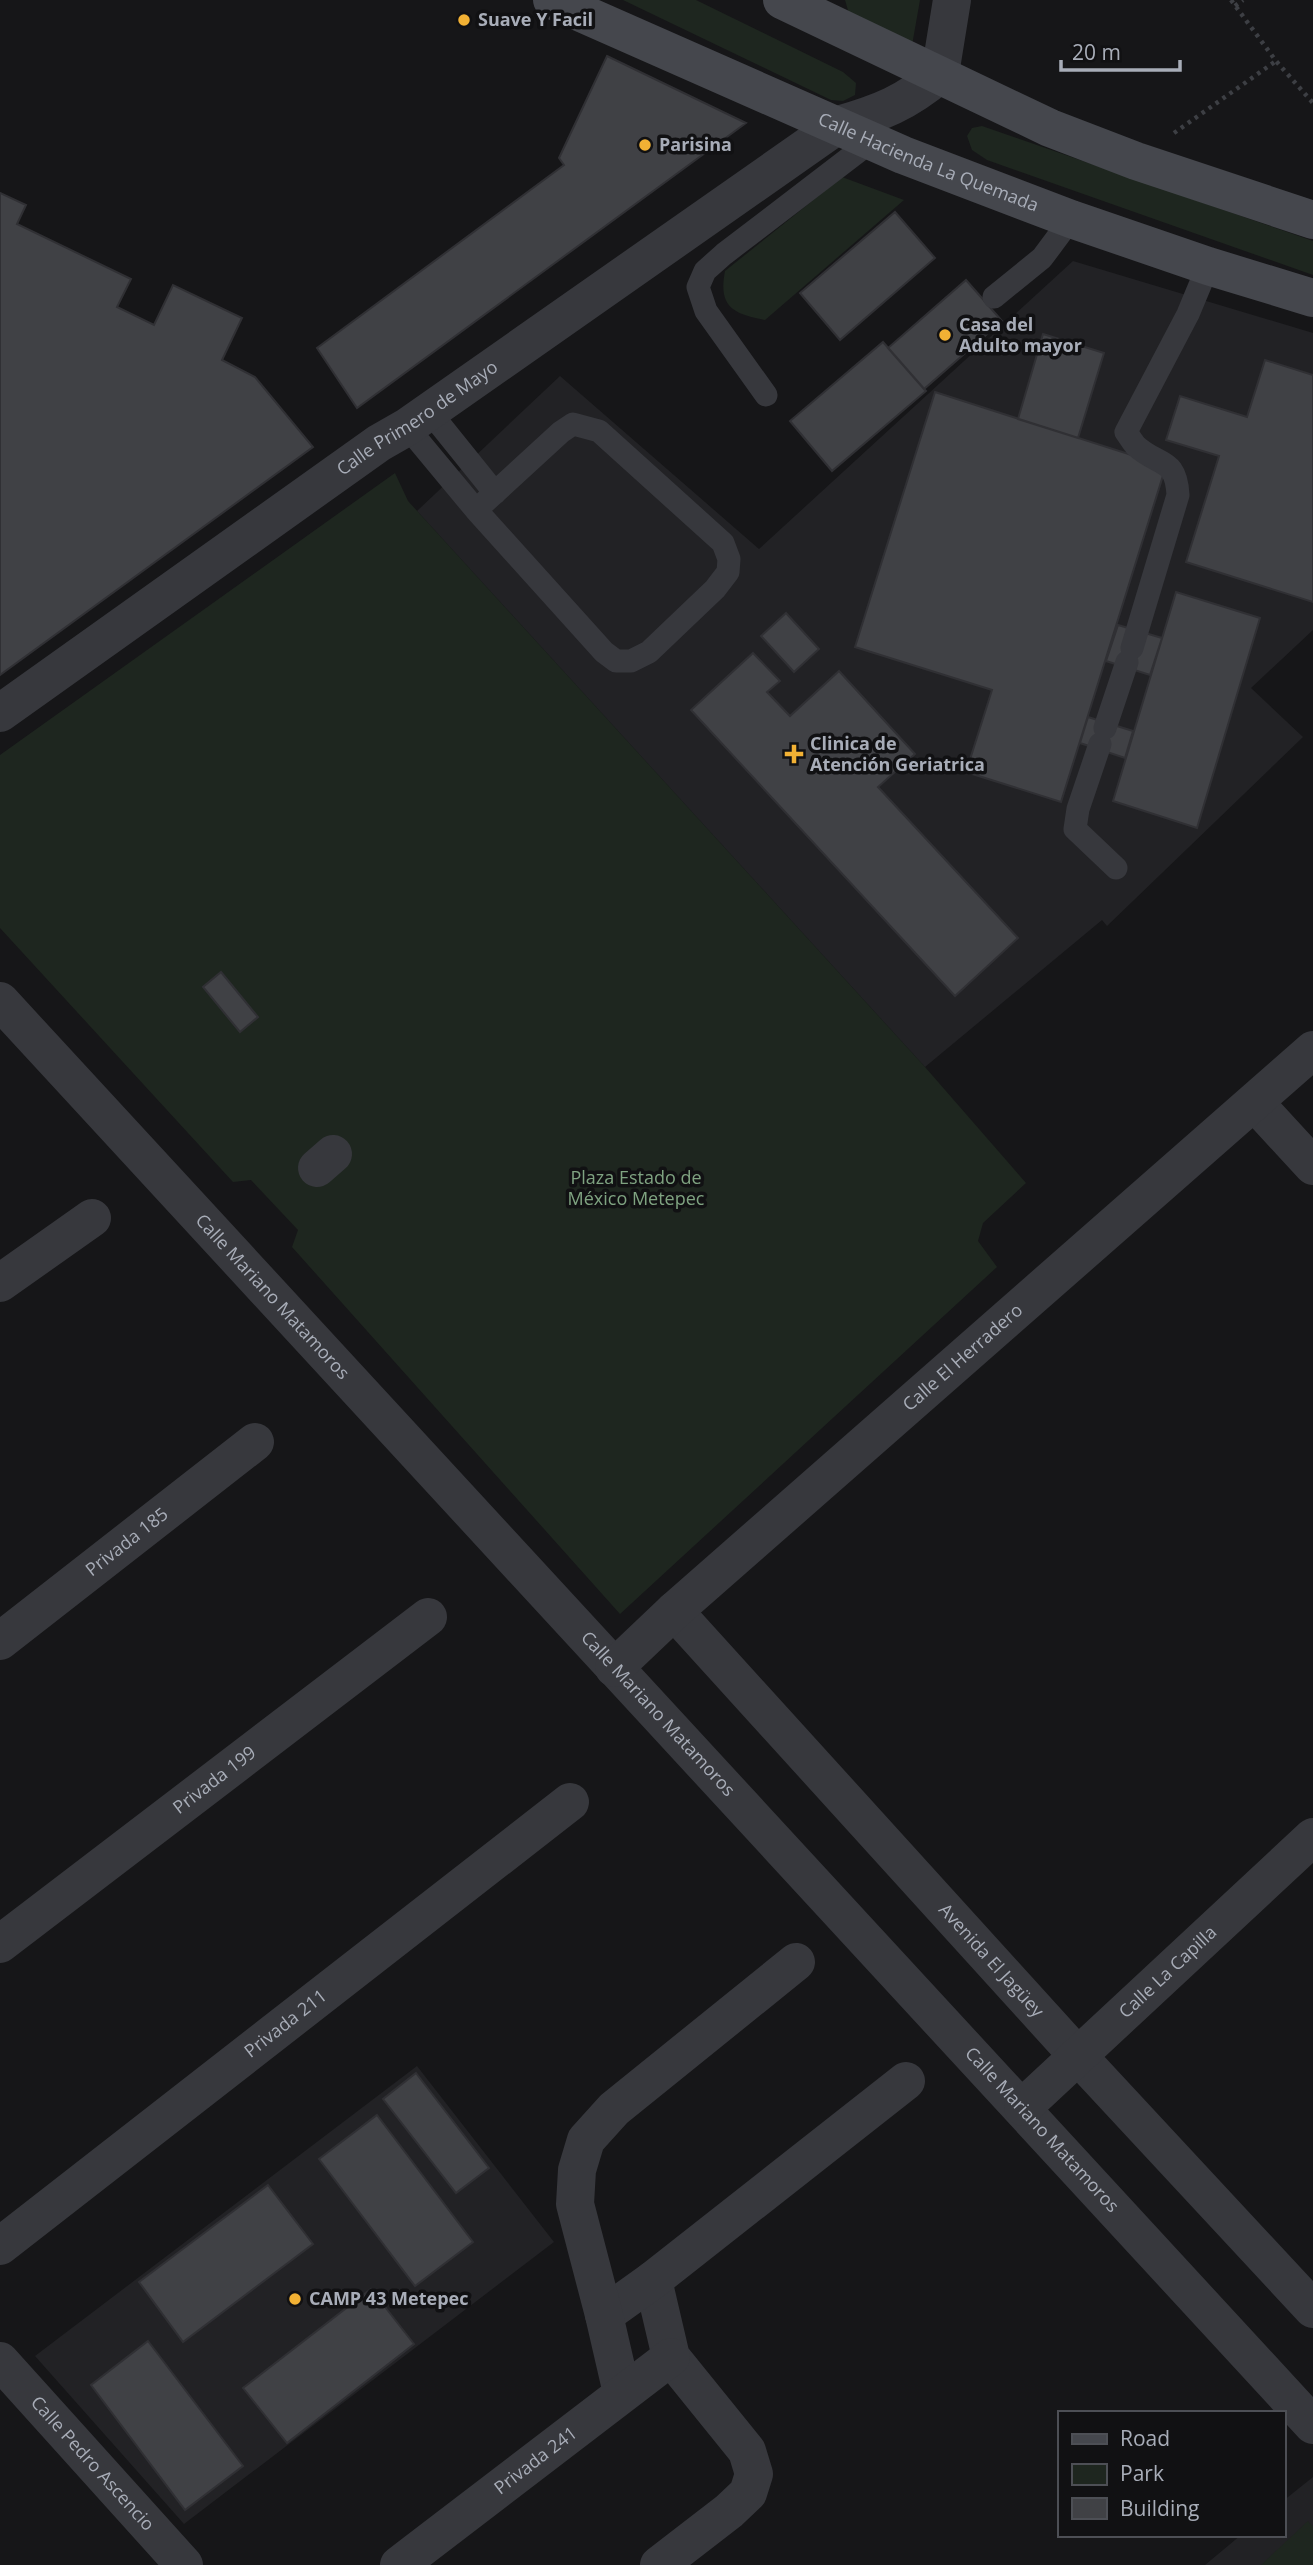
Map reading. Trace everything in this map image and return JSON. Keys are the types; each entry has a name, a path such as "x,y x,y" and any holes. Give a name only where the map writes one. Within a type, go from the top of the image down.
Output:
{"street":[{"name":"Calle Hacienda La Quemada","path":"552,0 903,155 1071,219 1208,266 1313,298"},
{"path":"782,0 1050,128 1136,161 1313,220"},
{"path":"940,74 952,0"},
{"name":"Calle Primero de Mayo","path":"0,713 379,443 418,419 838,125 877,114 915,94 940,74"},
{"name":"Calle Mariano Matamoros","path":"0,1001 614,1668 1023,2107 1313,2425"},
{"name":"Calle El Herradero","path":"614,1668 674,1611 1313,1050"},
{"path":"1255,1103 1313,1166"},
{"path":"0,1283 92,1218"},
{"name":"Privada 185","path":"0,1641 255,1442"},
{"name":"Avenida El Jagüey","path":"674,1611 1077,2055 1313,2309"},
{"name":"Privada 199","path":"0,1944 428,1617"},
{"name":"Privada 211","path":"0,2246 570,1802"},
{"name":"Calle La Capilla","path":"1023,2107 1313,1837"},
{"path":"622,2393 575,2204 577,2170 586,2140 614,2109 796,1962"},
{"path":"604,2315 653,2280 906,2081"},
{"path":"653,2280 671,2357 747,2451 754,2474 748,2493 659,2565"},
{"name":"Privada 241","path":"399,2565 671,2357"},
{"name":"Calle Pedro Ascencio","path":"0,2361 184,2565"}],"lane":[{"path":"766,395 706,311 698,287 705,271 724,254 873,140"},
{"path":"994,297 1042,258 1071,219"},
{"path":"1116,868 1075,829 1078,809 1130,655 1178,495 1177,480 1170,465 1136,446 1126,432 1188,314 1208,266"},
{"path":"418,419 495,493"},
{"path":"418,419 476,510 604,652 616,661 631,661 649,652 715,589 728,572 729,559 723,543 599,430 585,425 573,424 561,432 476,510"}],"path":[{"path":"1231,0 1276,61 1313,103"},
{"path":"1235,6 1243,0"},
{"path":"1136,161 1276,61"}],"shaded area":[{"path":"1073,261 1313,333 1313,630 1251,688 1303,737 1107,926 1102,920 925,1067 417,511 560,376 759,549"},
{"name":"CAMP 43 Metepec","path":"417,2066 554,2242 184,2524 35,2356"},
{"path":"1313,2477 1313,2565 1205,2565 1239,2537 1285,2537 1285,2499"}],"green space":[{"path":"623,0 696,0 843,72 856,83 855,95 843,101 831,100"},
{"path":"845,0 920,0 911,51 854,31"},
{"path":"982,126 1313,241 1313,275 987,160 972,150 967,136 972,128"},
{"path":"842,177 904,200 765,320 744,315 730,307 724,293 725,271"},
{"name":"Plaza Estado de México Metepec","path":"395,473 408,501 925,1067 1026,1183 983,1223 978,1241 997,1267 620,1614 292,1247 298,1230 251,1180 233,1182 0,928 0,755"},
{"path":"1308,2521 1313,2527 1313,2565 1261,2565"}],"building":[{"path":"607,56 746,123 357,408 317,348 564,165 559,158"},
{"path":"0,193 26,205 17,224 131,279 117,307 154,325 173,285 242,318 222,360 255,377 313,447 0,675"},
{"path":"895,212 935,258 840,340 800,293"},
{"name":"Casa del Adulto mayor","path":"966,280 1002,321 924,389 888,348"},
{"path":"1043,334 1104,353 1078,438 1018,419"},
{"path":"883,342 926,391 832,471 790,421"},
{"path":"1265,360 1313,375 1313,602 1186,562 1219,456 1166,440 1180,396 1247,417"},
{"path":"935,392 1166,466 1061,802 966,772 992,690 855,647"},
{"path":"1176,592 1260,618 1197,828 1113,801"},
{"path":"786,613 819,649 794,672 761,636"},
{"path":"1118,625 1162,638 1150,675 1106,661"},
{"path":"753,653 780,681 767,692 790,716 839,671 915,754 878,787 1018,938 955,996 691,710"},
{"path":"1088,717 1133,731 1125,758 1080,743"},
{"path":"221,972 258,1017 240,1032 203,987"},
{"path":"416,2073 489,2168 456,2193 383,2099"},
{"path":"377,2115 473,2242 415,2286 319,2159"},
{"path":"268,2185 313,2244 183,2342 139,2282"},
{"path":"371,2289 414,2344 287,2443 243,2388"},
{"path":"148,2341 243,2466 185,2510 91,2385"}],"place":[{"name":"Suave Y Facil","path":"464,20"},
{"name":"Parisina","path":"645,145"},
{"name":"Casa del Adulto mayor","path":"945,335"},
{"name":"Clinica de Atención Geriatrica","path":"794,754"},
{"name":"CAMP 43 Metepec","path":"295,2299"}]}
